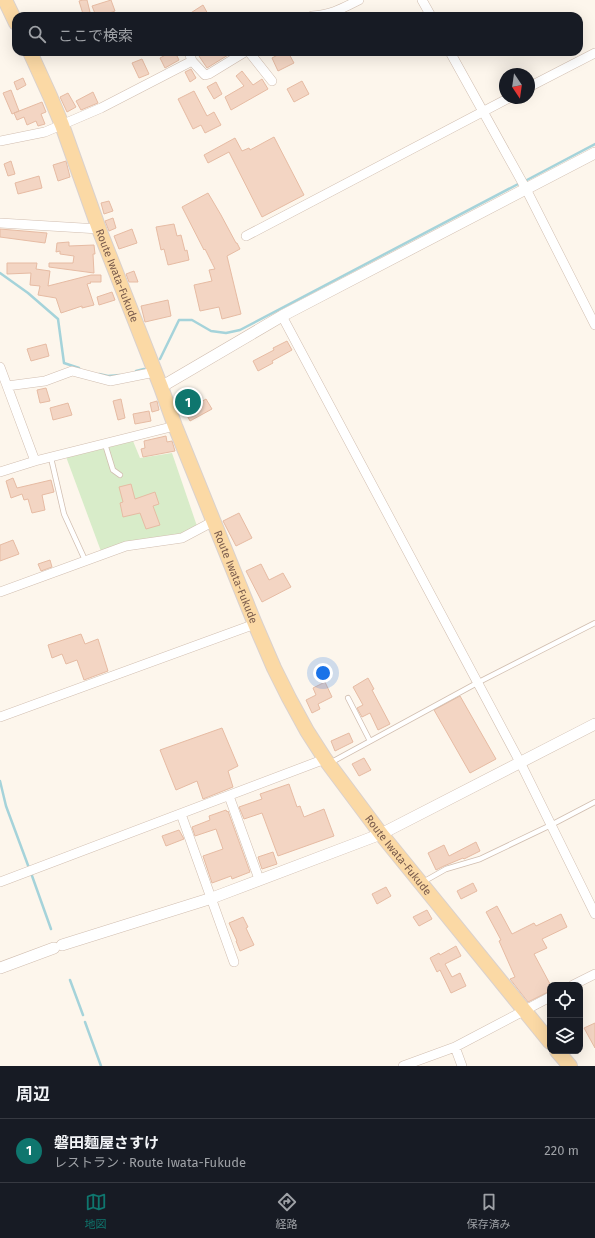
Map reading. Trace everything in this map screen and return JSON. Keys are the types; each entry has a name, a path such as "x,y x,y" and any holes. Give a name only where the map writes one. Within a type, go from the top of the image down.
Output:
{"main road":[{"path":"5,0 12,15"},
{"name":"Route Iwata-Fukude","path":"32,56 62,125 99,229 175,426 255,624 289,698 307,731 327,762 381,834 547,1038"},
{"path":"560,1054 570,1066"}],"street":[{"path":"336,12 360,0"},
{"path":"422,0 428,12"},
{"path":"535,84 595,53"},
{"path":"0,141 45,132 101,108 190,57 204,75 209,74 238,56"},
{"path":"252,56 272,81"},
{"path":"452,56 526,189 595,325"},
{"path":"246,236 499,103"},
{"path":"161,387 282,316 595,153"},
{"path":"0,223 99,229"},
{"path":"282,316 520,762 595,914"},
{"path":"0,367 35,461"},
{"path":"7,386 45,381 72,371 110,381 155,372"},
{"path":"0,472 35,461 175,426"},
{"path":"0,592 126,546 182,538 214,521"},
{"path":"0,717 255,624"},
{"path":"0,968 58,947 212,898 381,834 595,724"},
{"path":"0,882 229,796 327,762"},
{"path":"229,796 259,880"},
{"path":"181,814 234,962"},
{"path":"580,982 595,974"},
{"path":"403,1066 455,1047 547,999"},
{"path":"455,1047 462,1066"}],"lane":[{"path":"105,444 113,470 120,475"},
{"path":"51,458 64,514 85,560"},
{"path":"327,762 595,623"},
{"path":"348,698 370,741"},
{"path":"421,883 446,869 480,859 595,802"}],"green space":[{"path":"133,441 140,458 172,453 198,529 102,554 65,454"}],"building":[{"path":"87,0 90,12 82,12 79,1"},
{"path":"111,0 115,11 94,12 92,6"},
{"path":"203,5 207,12 192,12"},
{"path":"164,56 177,56 179,60 165,68 160,58"},
{"path":"199,56 226,56 207,68"},
{"path":"276,56 290,56 294,63 278,71 272,58"},
{"path":"142,59 149,74 139,78 132,63"},
{"path":"191,69 196,78 190,82 185,72"},
{"path":"242,71 253,85 262,79 268,89 231,110 225,97 244,86 236,76"},
{"path":"23,78 26,85 17,90 14,82"},
{"path":"302,81 309,94 294,102 287,89"},
{"path":"216,82 222,94 214,99 207,87"},
{"path":"11,90 19,111 12,114 3,93"},
{"path":"194,91 207,116 214,112 221,125 205,133 201,125 193,129 178,99"},
{"path":"93,92 98,103 81,110 76,101"},
{"path":"68,93 76,107 67,112 60,97"},
{"path":"42,102 46,112 41,114 45,124 38,126 36,121 27,125 24,117 17,120 14,113"},
{"path":"274,137 304,195 262,217 229,152 208,163 204,155 235,138 242,151 249,148 250,150"},
{"path":"11,161 15,174 8,176 4,164"},
{"path":"66,161 70,177 58,181 53,165"},
{"path":"39,176 42,188 18,194 15,183"},
{"path":"208,193 240,249 227,256 241,314 222,319 219,307 200,311 194,285 212,281 209,270 215,269 182,207"},
{"path":"109,201 113,211 104,214 101,203"},
{"path":"113,218 116,228 109,231 105,221"},
{"path":"174,224 177,236 181,235 189,260 168,265 164,249 161,250 156,227"},
{"path":"0,229 47,233 45,243 0,237"},
{"path":"132,229 137,243 119,249 114,236"},
{"path":"69,242 69,246 94,245 94,273 49,267 49,263 73,263 74,256 60,254 60,251 56,252 57,243"},
{"path":"7,263 37,263 36,269 50,271 48,286 91,275 101,275 101,282 90,282 91,283 87,284 94,305 82,308 82,306 61,313 56,298 38,295 40,286 30,285 31,273 7,274"},
{"path":"134,271 138,282 129,282 126,274"},
{"path":"112,292 115,300 99,305 97,297"},
{"path":"168,300 171,316 145,322 141,306"},
{"path":"287,341 292,350 258,371 253,361"},
{"path":"46,344 49,356 31,361 27,349"},
{"path":"46,388 50,401 40,403 37,390"},
{"path":"189,388 198,404 206,399 212,409 190,421 176,395"},
{"path":"121,399 125,418 118,420 113,401"},
{"path":"157,401 159,410 152,412 150,403"},
{"path":"68,403 72,415 53,420 50,408"},
{"path":"149,411 151,421 135,424 133,414"},
{"path":"166,436 167,442 172,441 175,451 143,457 141,449 145,448 144,441"},
{"path":"13,478 17,488 51,480 54,492 42,495 45,510 32,513 28,499 24,500 22,494 11,498 6,481"},
{"path":"131,484 135,499 155,492 159,504 153,506 160,525 146,529 140,513 123,517 120,503 123,502 119,487"},
{"path":"239,513 252,538 236,546 223,521"},
{"path":"13,540 19,554 0,561 0,545"},
{"path":"50,560 52,567 41,571 38,564"},
{"path":"261,564 269,580 283,573 291,587 262,602 246,571"},
{"path":"81,634 85,644 98,639 108,671 84,680 77,660 66,664 62,654 52,658 48,645"},
{"path":"368,678 374,689 372,690 390,724 378,730 370,713 362,717 357,708 363,705 353,687"},
{"path":"325,682 332,697 318,704 320,709 312,713 306,700 316,695 313,688"},
{"path":"460,696 496,759 470,773 434,710"},
{"path":"222,728 238,766 228,771 233,787 203,799 197,781 176,790 160,750"},
{"path":"349,733 353,742 335,751 331,741"},
{"path":"364,758 371,770 359,776 352,764"},
{"path":"289,784 297,807 300,806 304,817 324,809 334,836 278,856 262,813 244,819 239,807 262,799 260,794"},
{"path":"226,810 227,812 228,811 250,872 232,879 231,876 212,883 203,856 223,849 216,829 195,836 192,827 210,820 209,816"},
{"path":"179,830 184,839 166,846 162,836"},
{"path":"476,842 480,851 436,870 428,853 444,845 449,856"},
{"path":"273,852 277,864 262,869 258,857"},
{"path":"473,883 477,891 461,899 457,891"},
{"path":"386,887 391,896 377,904 372,894"},
{"path":"497,906 512,934 534,923 536,926 561,914 567,927 542,939 547,948 534,954 549,982 547,982 547,992 528,1002 510,979 515,977 499,941 501,940 486,912"},
{"path":"427,910 432,919 419,926 413,917"},
{"path":"243,917 248,927 246,928 254,945 240,951 229,923"},
{"path":"456,946 461,956 445,964 452,977 460,973 466,986 451,993 440,970 437,972 430,958 439,953 440,955"},
{"path":"595,1023 595,1048 584,1028"}],"waterway":[{"path":"525,181 595,144"},
{"path":"160,359 179,320 192,320 211,331 226,333 240,330 520,183"},
{"path":"0,273 28,293 58,319 64,363 79,368"},
{"path":"136,371 144,369"},
{"path":"99,374 108,376 120,375"},
{"path":"0,781 6,806 29,868"},
{"path":"31,873 51,929"},
{"path":"70,980 83,1015"},
{"path":"85,1022 101,1066"}],"place":[{"name":"磐田麺屋さすけ","path":"188,402"}]}
